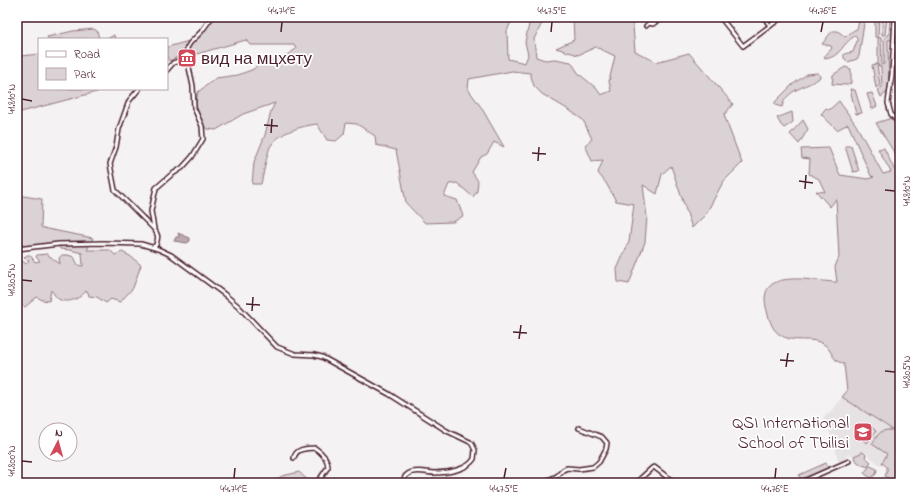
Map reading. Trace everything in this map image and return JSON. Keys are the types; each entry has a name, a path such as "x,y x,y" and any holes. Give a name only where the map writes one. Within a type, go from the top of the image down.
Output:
{"street":[{"path":"154,229 151,211 156,188 182,168 192,157 202,139 202,126 194,108 193,86 187,58 189,44 212,17"},
{"path":"646,26 649,23 653,24 662,17"},
{"path":"720,17 743,46 782,17"},
{"path":"764,17 770,26"},
{"path":"895,17 888,103 891,114 900,125"},
{"path":"895,23 900,22"},
{"path":"168,69 173,63 187,58"},
{"path":"138,90 129,101 119,129 116,148 110,164 115,190 154,229 159,237 156,245 152,247"},
{"path":"17,235 19,249 59,244 141,244 171,255 238,306 277,347 295,354 314,354 322,357 389,394 446,431 470,442 474,447 474,459 468,466 439,472 410,472 404,477 403,483"},
{"path":"542,483 557,476 567,468 579,469 593,467 599,462 606,449 607,443 602,437 579,428"},
{"path":"294,458 296,453 300,450 315,448 327,460 328,467 319,483"},
{"path":"799,483 849,461"},
{"path":"641,478 654,467 673,482"}],"shaded area":[{"path":"178,233 190,238 190,241 187,243 174,241 176,237 179,237"},
{"name":"QSI International School of Tbilisi","path":"842,397 899,434 880,465 864,452 854,456 848,454 842,463 839,464 834,442 823,418 831,411"}],"green space":[{"path":"212,17 513,17 507,31 508,59 525,63 528,55 525,42 530,20 527,17 545,17 534,39 536,57 545,60 555,59 571,62 579,74 596,88 601,95 611,91 609,81 615,56 596,47 578,55 556,48 574,40 573,17 628,17 633,26 635,51 656,62 689,53 733,104 724,115 742,163 723,182 706,214 692,228 671,166 662,174 657,194 643,185 647,217 645,242 629,284 618,282 617,269 629,242 634,204 616,201 606,183 598,173 603,160 592,161 585,145 592,139 583,120 542,94 534,86 530,73 512,71 469,79 468,89 481,107 504,147 494,142 487,154 481,157 472,172 478,181 477,191 473,197 457,183 449,184 444,196 457,200 463,216 453,222 425,223 406,203 396,150 376,145 375,136 357,124 346,123 344,134 336,141 327,140 317,124 304,126 284,134 279,137 270,147 261,184 252,184 254,162 265,135 271,111 275,103 243,114 216,130 208,129 203,126 195,107 198,92 216,78 238,75 254,69 258,64 284,57 296,49 294,45 250,45 246,40 193,55 187,53 169,61 168,47 189,41"},
{"path":"860,17 865,17 859,56 857,59 848,62 844,58 844,54 853,52 857,41 855,36 847,42 835,56 825,59 824,57 832,48 831,46 822,44 830,34 837,31 845,37 857,29"},
{"path":"875,17 879,17 878,37 875,37"},
{"path":"882,17 887,17 885,35 882,35"},
{"path":"890,17 893,17 892,40 888,40 889,91 881,97 878,90 882,87 881,67 878,65 878,37 881,38 882,65 884,64 884,38 889,35"},
{"path":"94,29 97,31 99,38 47,37 73,31"},
{"path":"17,49 20,49 21,56 38,54 38,90 104,90 17,113"},
{"path":"877,64 880,85 876,88 872,65"},
{"path":"845,67 851,69 851,83 847,85 832,84 833,75"},
{"path":"817,73 820,77 818,79 791,93 784,101 782,107 775,105 775,102 792,85 807,74"},
{"path":"850,89 855,90 862,113 856,114"},
{"path":"872,93 877,106 872,109 867,94"},
{"path":"839,101 856,125 883,174 891,172 878,149 884,148 895,171 900,169 900,483 887,483 890,479 885,476 887,467 882,463 887,454 872,444 880,432 885,430 893,430 842,397 847,391 844,364 836,360 827,347 820,342 790,339 776,332 769,318 766,307 766,294 770,286 779,281 802,279 837,282 835,267 839,257 836,199 830,207 816,191 825,192 819,179 809,174 810,159 802,158 801,149 829,148 840,175 868,179 874,177 871,176 848,124 837,130 821,114 826,108 829,110"},
{"path":"792,112 793,122 784,128 777,118"},
{"path":"892,118 900,125 900,162 876,123"},
{"path":"803,120 808,129 799,144 790,134"},
{"path":"845,146 851,146 859,171 853,172"},
{"path":"17,195 42,199 41,227 93,238 87,250 110,250 115,255 122,252 130,256 141,265 133,288 120,302 111,299 106,303 97,297 89,296 88,292 86,291 77,299 64,301 57,298 51,290 49,301 42,300 37,297 25,307 18,304 17,258 18,261 26,264 29,261 24,258 27,255 30,255 35,262 40,261 36,257 37,255 47,254 60,264 59,258 62,255 68,255 74,257 78,265 83,266 82,253 60,249 57,243 17,250"},
{"path":"868,424 876,431 867,443 859,437"},
{"path":"863,452 866,455 865,457 871,462 868,465 877,469 876,474 871,478 864,473 869,467 862,465 855,460 854,456"},
{"path":"826,463 828,468 801,480 799,475"},
{"path":"299,472 311,483 270,483 282,476"}],"place":[{"name":"вид на мцхету","path":"187,58"},
{"name":"QSI International School of Tbilisi","path":"863,432"}]}
